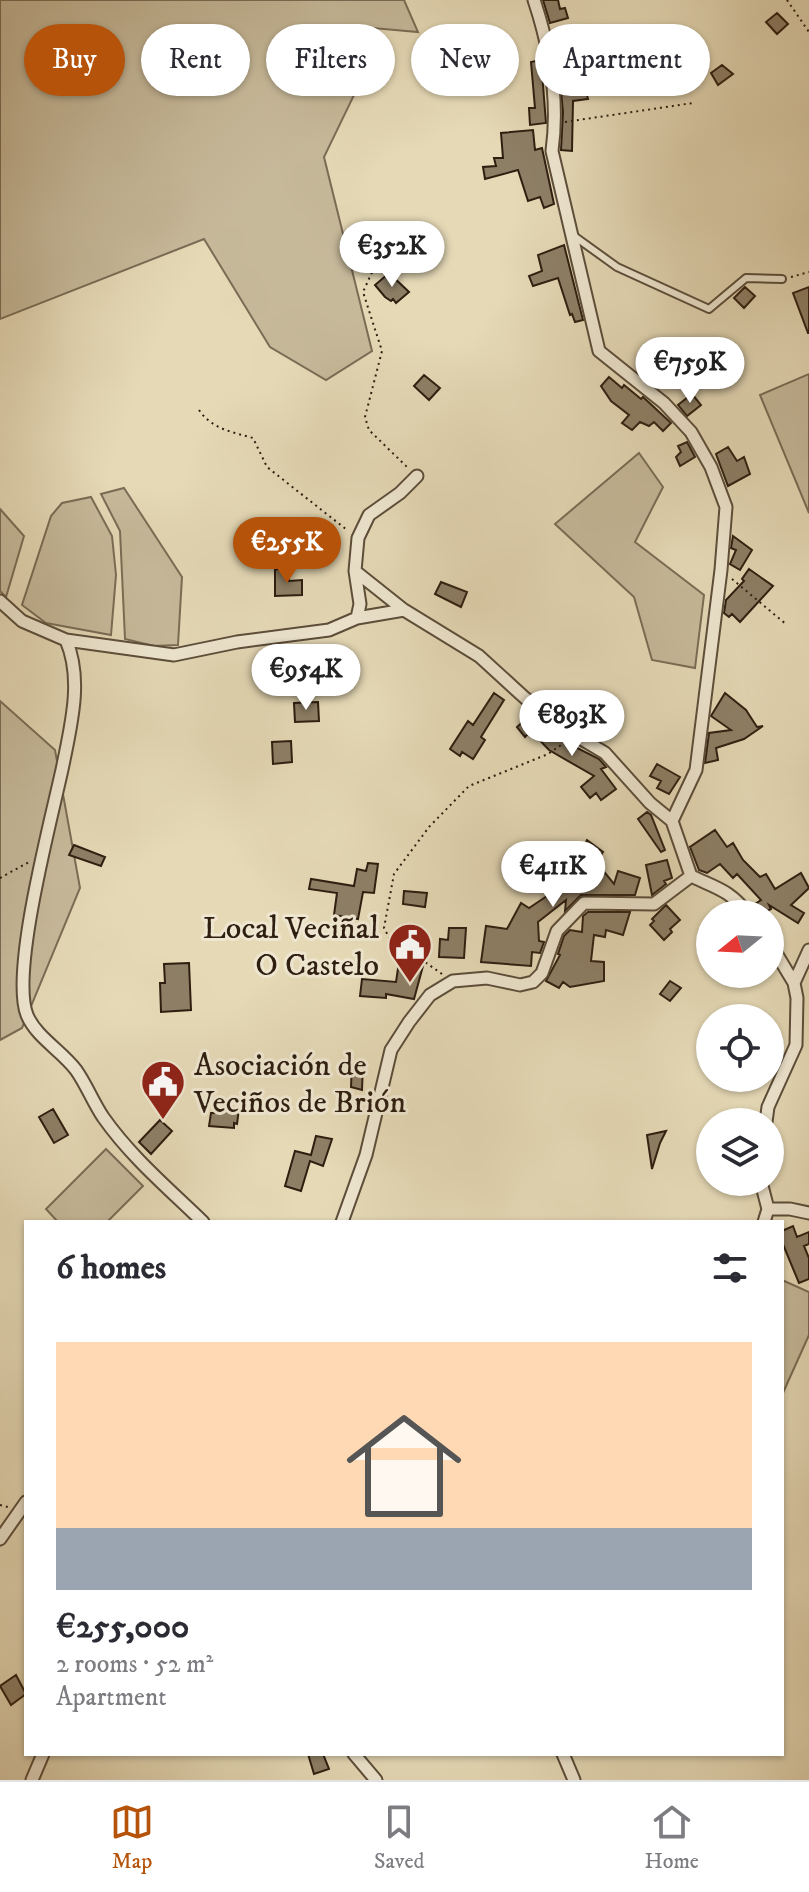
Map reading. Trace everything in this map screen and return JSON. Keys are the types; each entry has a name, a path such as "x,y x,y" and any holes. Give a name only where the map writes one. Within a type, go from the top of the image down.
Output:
{"street":[{"path":"534,0 551,65 556,124 552,151 599,351 664,403 691,432 711,467 726,507 696,770 672,821"},
{"path":"357,618 360,604 355,571 358,538 369,515 400,493 417,476"},
{"path":"355,571 404,610 479,656 525,698 605,753 650,803 672,821 691,876"},
{"path":"0,601 22,621 66,640 174,655 237,642 329,630 357,618 404,610"},
{"path":"66,640 73,658 75,682 67,741 26,943 23,989 27,1016 76,1069 103,1116 145,1169 201,1220"},
{"path":"343,1220 366,1155 391,1050 430,995 453,981 487,978 520,985 533,982 542,973 557,931 584,903 654,904 691,876"},
{"path":"691,876 716,885 738,900"},
{"path":"794,983 809,950"},
{"path":"768,1108 796,1045 797,998 794,983 784,966"},
{"path":"765,1196 768,1209 765,1220"},
{"path":"768,1209 809,1213"},
{"path":"0,1539 24,1505"},
{"path":"32,1780 42,1756"},
{"path":"356,1756 376,1780"},
{"path":"564,1756 574,1780"}],"lane":[{"path":"574,236 617,267 709,309 746,278 782,279"}],"path":[{"path":"787,0 809,32"},
{"path":"556,124 693,103"},
{"path":"384,259 373,270 363,292 382,351 365,417 375,437 417,476"},
{"path":"782,279 809,272"},
{"path":"199,410 218,428 253,438 267,467 358,538"},
{"path":"721,570 787,625"},
{"path":"453,981 425,962 398,954 384,928 394,874 429,827 469,786 548,754 575,735"},
{"path":"0,878 44,855"}],"shaded area":[{"path":"0,0 404,0 414,24 411,24 411,31 395,30 395,24 266,24 266,96 354,96 324,157 372,351 326,380 270,347 204,239 0,319"},
{"path":"809,374 809,513 760,395"},
{"path":"639,453 663,487 635,542 704,595 695,668 652,660 634,597 555,524"},
{"path":"124,488 182,577 178,645 154,646 125,639 120,531 101,494"},
{"path":"91,497 112,536 116,575 111,635 46,623 22,605 51,516 62,503"},
{"path":"0,509 24,536 6,597 0,591"},
{"path":"0,701 55,750 80,888 22,1028 0,1040"},
{"path":"106,1149 143,1186 109,1220 56,1220 46,1209"},
{"path":"784,1281 809,1292 809,1335 784,1391"}],"building":[{"path":"543,0 558,0 560,9 565,8 568,18 550,23"},
{"path":"777,13 788,24 777,34 766,22"},
{"path":"535,61 535,96 544,96 546,123 530,125 529,108 535,108 531,62"},
{"path":"722,65 733,74 718,85 711,73"},
{"path":"562,96 587,96 588,99 573,101 572,151 561,150"},
{"path":"533,130 535,150 542,148 554,204 544,208 540,197 528,201 518,170 485,179 483,167 496,166 494,158 503,158 501,133"},
{"path":"564,245 583,320 575,322 558,278 533,286 529,276 542,271 538,255"},
{"path":"389,273 409,292 396,303 385,297 375,285"},
{"path":"745,287 755,296 744,308 734,298"},
{"path":"809,287 809,333 808,333 793,293"},
{"path":"424,375 440,388 429,400 414,386"},
{"path":"609,377 622,388 624,385 641,399 643,397 671,423 663,431 654,422 649,426 640,422 632,430 622,423 629,415 611,401 601,386"},
{"path":"692,394 701,405 687,416 678,405"},
{"path":"687,442 695,457 680,466 676,457 681,452 678,446"},
{"path":"728,447 737,461 744,457 750,474 728,486 716,454"},
{"path":"733,536 752,550 740,570 730,564 736,550 731,548"},
{"path":"275,569 288,570 289,581 302,580 302,595 275,596"},
{"path":"749,569 773,586 740,622 732,614 729,617 724,613 726,600 744,581 742,579"},
{"path":"441,582 467,592 461,607 435,594"},
{"path":"494,693 504,700 481,737 485,740 473,759 462,752 460,756 450,749 468,721 473,725"},
{"path":"725,693 746,710 757,727 763,726 744,739 716,748 718,760 705,763 709,733 731,730 711,716"},
{"path":"318,702 319,721 295,722 294,703"},
{"path":"528,717 536,726 540,723 545,728 548,725 577,748 599,759 606,767 601,769 616,789 601,800 596,793 590,798 581,787 594,776 549,750 531,731 525,737 517,727"},
{"path":"291,741 292,762 273,764 272,742"},
{"path":"657,764 680,777 669,794 657,788 661,781 650,776"},
{"path":"647,812 665,850 661,852 638,819"},
{"path":"715,830 727,847 733,843 743,860 760,877 766,874 775,889 801,873 809,888 791,905 804,913 798,923 784,914 784,900 761,900 737,874 733,878 720,864 707,873 699,870 690,847"},
{"path":"587,840 603,852 596,862 614,884 618,871 640,878 635,895 581,895 565,911 566,900 538,922 539,941 544,942 540,953 532,952 531,966 481,962 486,926 507,929 521,903 529,908 547,896 545,892 574,867 572,865 579,858"},
{"path":"74,845 105,857 101,866 69,855"},
{"path":"667,860 672,878 664,881 666,884 652,895 646,865"},
{"path":"368,863 378,864 374,893 363,892 358,919 334,915 337,893 309,889 311,879 354,886 357,869 366,871"},
{"path":"404,891 427,893 425,907 403,904"},
{"path":"666,905 680,920 664,940 650,925"},
{"path":"588,912 630,912 623,935 606,930 605,937 594,935 591,961 604,962 604,981 570,987 563,982 559,988 546,981 560,955 564,936 570,930 582,932 583,916"},
{"path":"449,928 466,928 464,958 439,957 440,939 448,940"},
{"path":"408,940 420,942 416,965 423,966 414,999 386,994 386,998 360,996 362,979 396,982 399,962 403,963"},
{"path":"189,963 191,1010 161,1012 160,983 165,983 164,964"},
{"path":"670,981 681,988 670,1001 660,994"},
{"path":"352,1063 363,1064 362,1090 351,1087"},
{"path":"217,1104 239,1109 234,1128 209,1126 211,1113 216,1113"},
{"path":"53,1109 68,1135 54,1143 39,1117"},
{"path":"160,1120 172,1131 151,1154 139,1142"},
{"path":"666,1131 660,1143 652,1169 647,1135"},
{"path":"316,1136 332,1139 323,1166 310,1161 301,1191 285,1186 295,1151 311,1155"},
{"path":"793,1226 797,1237 809,1232 809,1244 804,1246 809,1258 809,1279 799,1283 784,1247 784,1230"},
{"path":"16,1675 24,1695 11,1705 0,1686"},
{"path":"309,1756 324,1756 329,1769 314,1774"}],"place":[{"name":"Local Veciñal O Castelo","path":"410,984"},
{"name":"Asociación de Veciños de Brión","path":"163,1121"}]}
